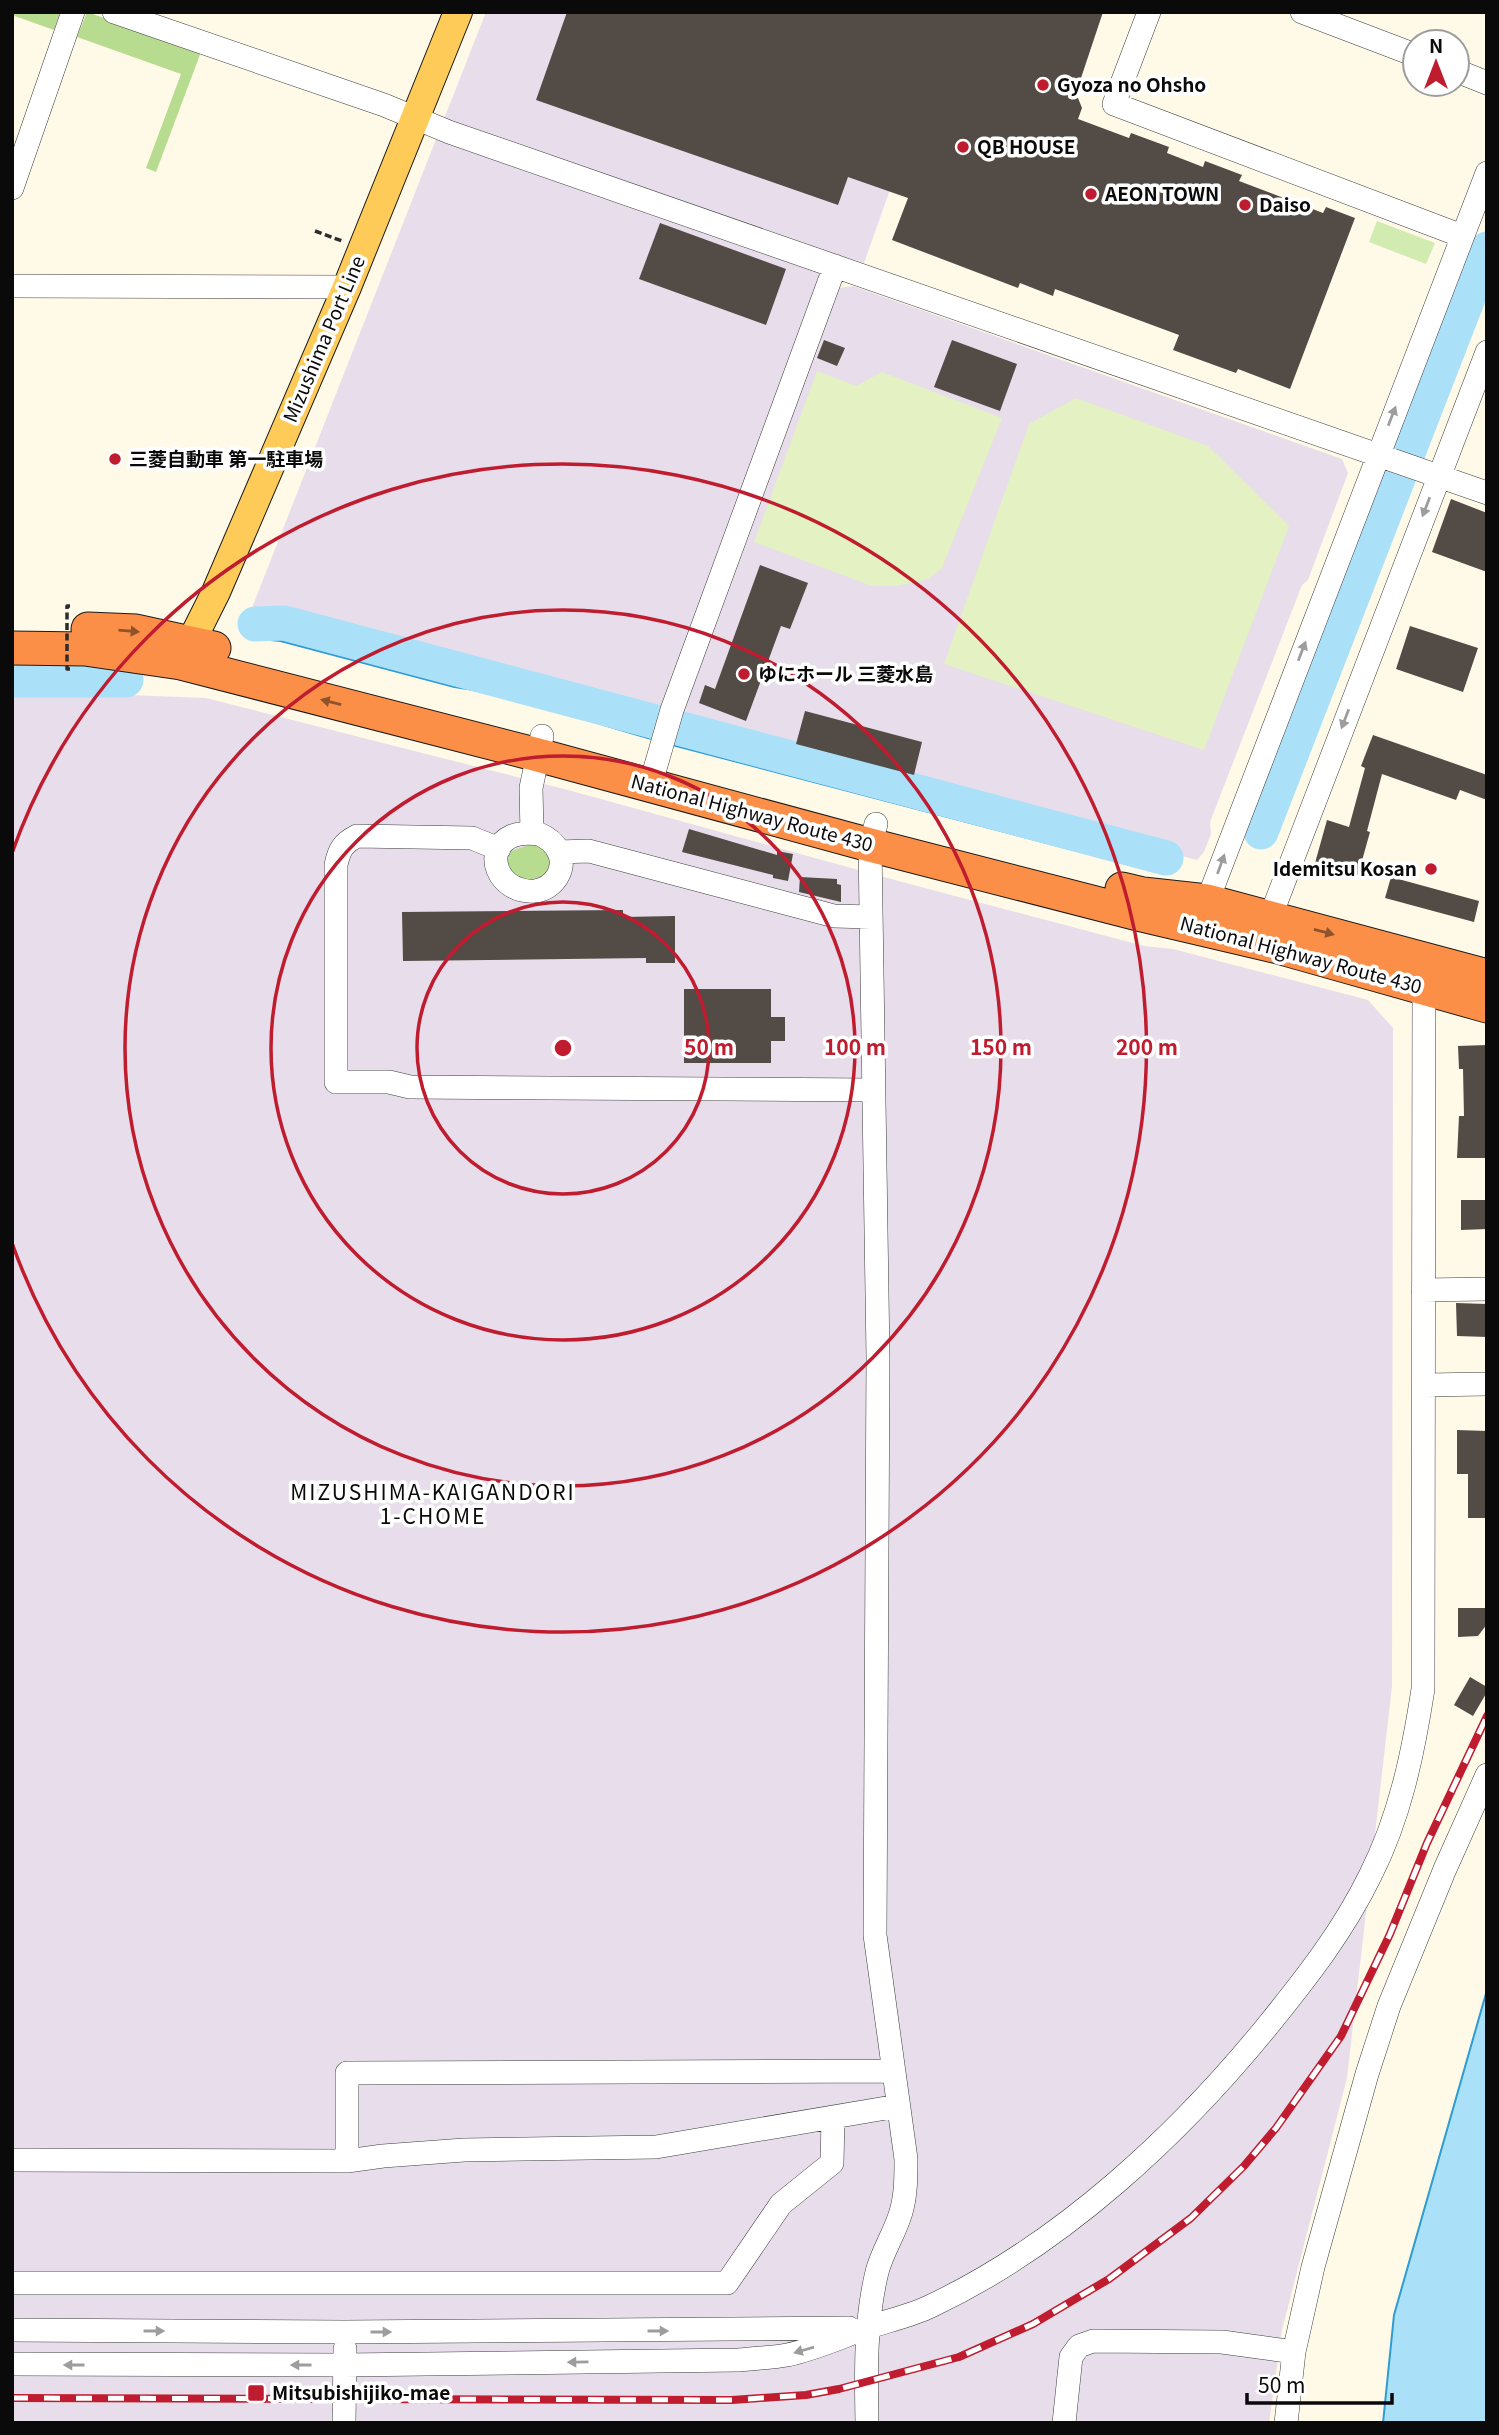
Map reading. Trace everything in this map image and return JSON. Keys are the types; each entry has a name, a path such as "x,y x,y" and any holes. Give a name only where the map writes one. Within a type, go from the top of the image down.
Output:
{"highway":[{"name":"National Highway Route 430","path":"12,628 136,631 186,652 540,745 655,766 873,835 1143,894 1202,915 1424,974 1487,1006"},
{"name":"National Highway Route 430","path":"12,649 186,652"},
{"name":"National Highway Route 430","path":"1424,974 1487,976"}],"main road":[{"name":"Mizushima Port Line","path":"186,652 221,579 347,287 458,12"}],"street":[{"path":"12,188 73,12"},
{"path":"114,12 449,132 1487,493"},
{"path":"1149,12 1114,104 1462,236"},
{"path":"1302,12 1401,50"},
{"path":"1202,915 1386,457 1462,236 1487,173"},
{"path":"655,766 669,718 835,266"},
{"path":"12,286 347,287"},
{"path":"1265,930 1430,473 1487,352"},
{"path":"532,833 531,788 540,745"},
{"path":"532,833 548,838 559,852 560,870 556,878 542,890 517,890 508,886 497,869 499,849 514,835 532,833"},
{"path":"867,2423 870,2302 877,2269 900,2214 906,2187 906,2159 875,1935 878,1357 871,917 873,835"},
{"path":"499,849 472,838 357,836 346,841 339,851 337,1082 389,1082 410,1087 874,1090"},
{"path":"559,852 589,851 834,916 871,917"},
{"path":"12,2364 345,2365 739,2360 786,2355 930,2307 1004,2267 1074,2218 1129,2171 1227,2076 1331,1944 1353,1909 1371,1875 1399,1806 1415,1741 1423,1689 1424,974"},
{"path":"1423,1290 1487,1289"},
{"path":"1425,1385 1487,1384"},
{"path":"1286,2423 1294,2352 1313,2267 1367,2074 1385,2017 1445,1869 1487,1775"},
{"path":"347,2161 347,2073 893,2071"},
{"path":"12,2160 347,2161 383,2155 464,2150 656,2147 898,2106"},
{"path":"12,2283 727,2283 781,2204 832,2163 833,2118"},
{"path":"12,2330 345,2332 785,2330 869,2327"},
{"path":"344,2423 345,2332"},
{"path":"1064,2423 1071,2357 1079,2346 1093,2341 1222,2342 1294,2352"}],"path":[{"path":"314,231 345,243"},
{"path":"70,669 67,669 67,606 71,606"},
{"path":"274,2392 298,2392 298,2386"}],"shaded area":[{"path":"486,12 953,12 864,263 831,253 660,715 289,614 250,613"},
{"path":"853,286 1342,459 1348,473 1308,580 1302,585 1210,822 1211,834 1204,852 1197,860 680,722 838,288"},
{"path":"128,695 206,698 568,790 1144,946 1173,949 1368,1000 1393,1028 1392,1686 1347,2078 1282,2330 1269,2423 12,2423 12,696"}],"green space":[{"path":"12,12 60,12 54,30 12,15"},
{"path":"87,12 201,52 156,172 146,168 181,74 77,37"},
{"path":"1377,221 1435,243 1426,264 1369,242"},
{"path":"817,371 856,386 882,372 1002,418 942,568 929,579 897,586 872,586 754,542"},
{"path":"1076,398 1208,446 1289,526 1204,750 944,664 1029,424"},
{"path":"529,845 540,847 547,852 550,859 549,868 544,875 536,878 517,877 510,871 508,863 511,851"}],"water":[{"path":"1487,1990 1487,2423 1383,2423 1394,2315"}],"building":[{"path":"567,12 1103,12 1076,93 1082,108 1078,119 1129,138 1131,133 1169,147 1167,153 1203,167 1205,161 1242,175 1239,181 1323,213 1326,207 1355,218 1290,389 1238,369 1236,373 1173,350 1179,335 1055,289 1053,296 1020,283 1018,288 892,240 908,198 848,177 838,205 536,100"},
{"path":"660,223 786,269 766,325 639,279"},
{"path":"824,340 845,348 837,366 817,358"},
{"path":"952,340 1017,364 1000,411 934,387"},
{"path":"1451,499 1487,513 1487,572 1432,552"},
{"path":"760,565 808,583 790,629 781,626 746,721 699,703 705,685 715,689"},
{"path":"1410,626 1478,648 1463,692 1396,669"},
{"path":"805,711 922,742 914,775 796,744"},
{"path":"1373,735 1487,775 1487,800 1460,790 1456,800 1382,774 1358,875 1315,863 1327,820 1349,827 1365,768 1361,766"},
{"path":"689,829 777,855 777,851 793,854 788,881 682,852"},
{"path":"800,877 837,879 837,884 841,885 841,902 799,892"},
{"path":"1391,877 1479,901 1474,922 1385,898"},
{"path":"623,910 623,917 675,916 675,963 646,963 646,958 403,961 402,912"},
{"path":"684,989 771,989 771,1017 785,1017 785,1041 771,1041 771,1063 684,1063"},
{"path":"1487,1045 1487,1158 1457,1158 1459,1116 1464,1116 1463,1069 1459,1069 1458,1046"},
{"path":"1461,1200 1487,1200 1487,1229 1461,1230"},
{"path":"1456,1303 1487,1304 1487,1337 1457,1336"},
{"path":"1457,1430 1487,1431 1487,1518 1468,1518 1468,1474 1457,1474"},
{"path":"1458,1608 1487,1608 1487,1624 1478,1636 1458,1637"},
{"path":"1470,1677 1487,1687 1487,1692 1473,1716 1454,1705"}],"waterway":[{"path":"1261,832 1487,249"},
{"path":"1416,463 1487,282"},
{"path":"1271,836 1412,473"},
{"path":"255,624 284,623 1166,858"},
{"path":"260,637 281,639 455,685 507,695 659,739"},
{"path":"12,680 126,680"},
{"path":"12,692 130,691"},
{"path":"669,742 1162,871"}],"railway":[{"path":"12,2398 732,2400 806,2395 839,2389 959,2357 1033,2324 1109,2279 1191,2218 1244,2166 1276,2128 1341,2036 1390,1934 1427,1843 1487,1716"}],"place":[{"name":"Gyoza no Ohsho","path":"1043,85"},
{"name":"QB HOUSE","path":"963,147"},
{"name":"AEON TOWN","path":"1091,194"},
{"name":"Daiso","path":"1245,205"},
{"name":"三菱自動車 第一駐車場","path":"115,459"},
{"name":"ゆにホール 三菱水島","path":"744,674"},
{"name":"Idemitsu Kosan","path":"1431,869"},
{"name":"Mitsubishijiko-mae","path":"256,2393"}],"district":[{"name":"MIZUSHIMA-KAIGANDORI 1-CHOME","path":"433,1505"}]}
